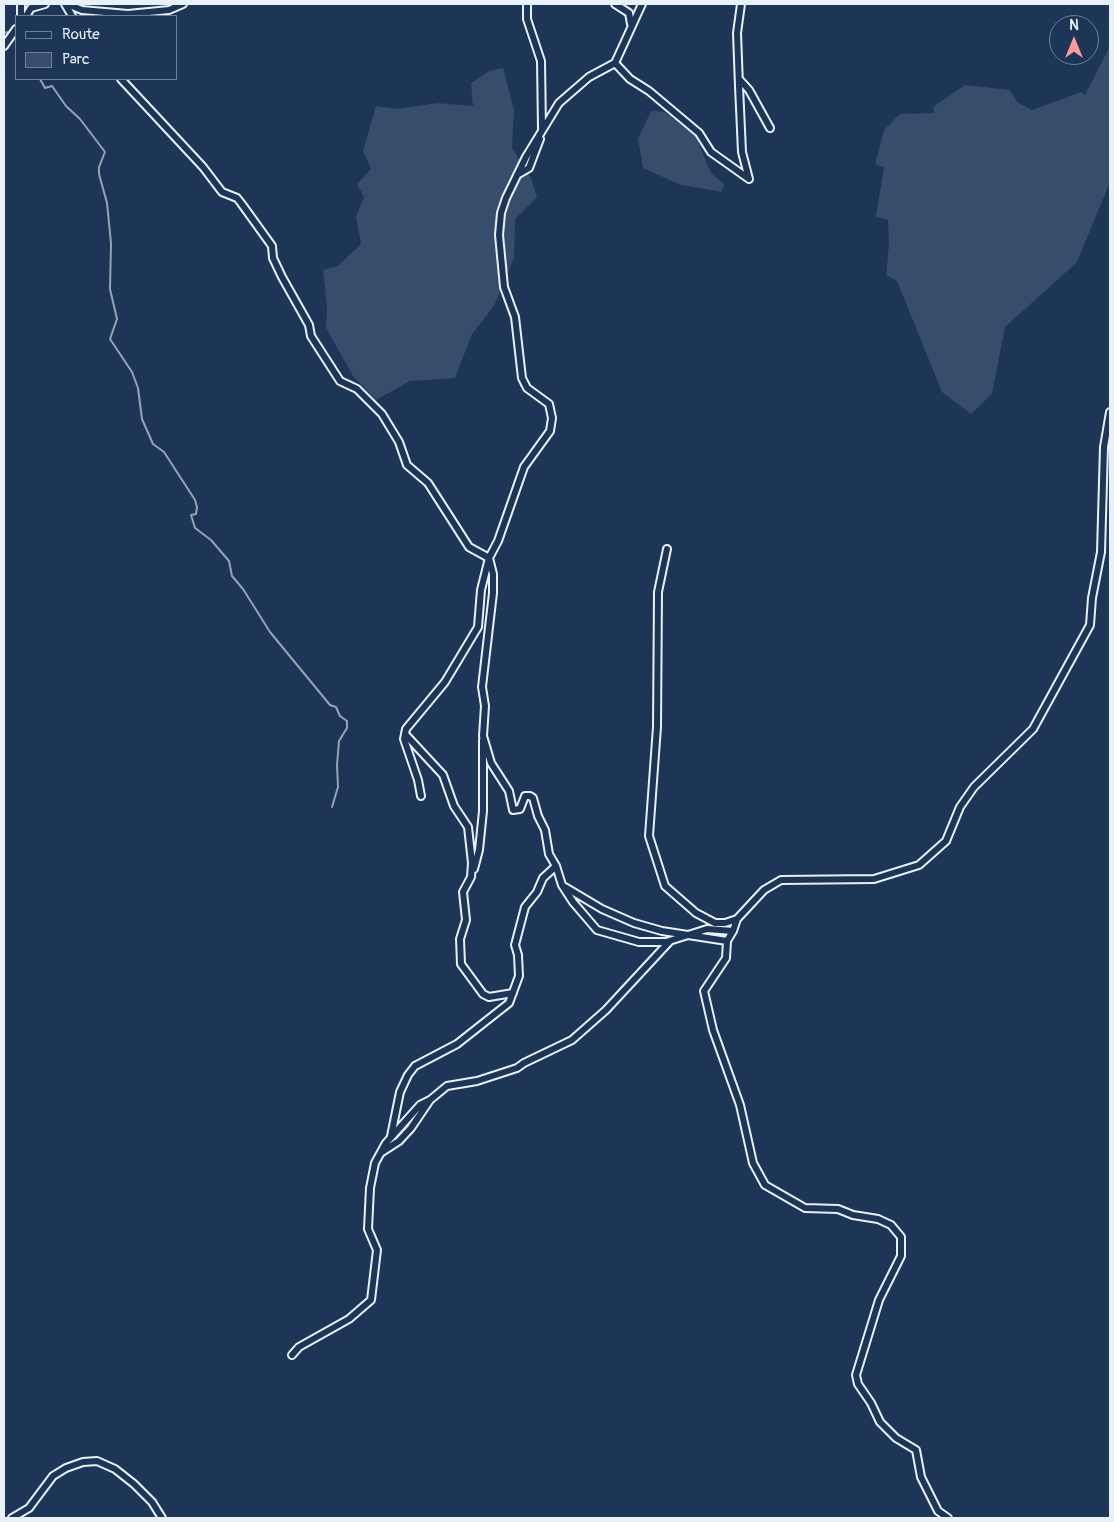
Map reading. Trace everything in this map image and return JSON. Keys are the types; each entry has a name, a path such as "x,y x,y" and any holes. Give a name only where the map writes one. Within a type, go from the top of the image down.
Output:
{"street":[{"path":"27,15 31,8 45,4"},
{"path":"66,4 82,10 128,14 168,10 183,4"},
{"path":"527,4 528,19 541,61 542,132"},
{"path":"615,4 629,13 631,24"},
{"path":"421,796 405,734 406,729 445,682 478,626 481,590 489,558 498,541 524,467 550,431 552,418 549,404 527,388 522,378 515,317 504,287 500,228 506,198 516,176 559,103 589,77 615,63 631,24 642,4"},
{"path":"615,63 630,79 649,90 700,133 711,152 749,179 742,152 738,33 740,4"},
{"path":"4,46 14,33"},
{"path":"739,79 749,90 770,128"},
{"path":"122,80 203,168 222,192 237,198 242,203 272,246 274,258 282,277 309,324 311,336 340,381 357,389 382,414 399,442 407,464 428,483 470,547 489,558 493,574 493,593 482,687 485,706 481,832 479,850 471,877 463,892 466,920 460,939 461,964 483,994 489,997 513,993"},
{"path":"948,1518 938,1511 921,1477 916,1450 896,1438 880,1422 871,1403 858,1384 856,1375 879,1300 901,1256 901,1237 891,1225 878,1219 853,1215 838,1209 805,1208 765,1185 753,1163 740,1105 705,1000 704,991 726,958 727,941 737,919 764,890 781,880 874,879 919,864 946,841 960,807 974,787 1033,730 1090,625 1092,598 1101,552 1104,446 1110,412"},
{"path":"666,549 658,592 657,727 649,836 665,886 696,913 715,923 725,923 737,919"},
{"path":"405,734 443,775 454,806 465,821 472,863 471,877"},
{"path":"483,736 491,763 509,792 513,810 520,809 525,796 533,798 538,816 545,830 549,854 556,866 562,885 597,930 639,942 671,941 708,929 733,931"},
{"path":"391,1137 400,1092 408,1075 415,1066 457,1044 510,1003 519,976 518,954 515,946 525,907 537,892 543,878 556,866"},
{"path":"562,885 602,910 634,923 662,931 727,941"},
{"path":"292,1356 299,1347 349,1319 371,1300 377,1250 368,1229 370,1188 375,1163 380,1152 391,1137 420,1105 430,1100 447,1086 477,1081 518,1068 524,1063 572,1040 606,1010 671,941"},
{"path":"380,1152 399,1141 411,1128 430,1100"},
{"path":"12,1518 29,1508 40,1490 60,1472 83,1462 97,1461 115,1470 134,1484 152,1502 162,1518"}],"green space":[{"path":"1110,46 1110,182 1077,262 1005,327 992,394 971,414 942,392 897,281 886,275 889,244 888,220 876,217 884,167 876,165 876,160 884,130 900,114 935,113 933,107 965,85 1010,90 1017,102 1032,110 1081,92 1085,95"},
{"path":"503,68 514,110 512,148 531,178 537,197 515,219 514,258 494,306 472,334 455,378 410,381 376,400 353,376 326,328 327,306 323,270 338,266 361,244 356,217 364,197 357,184 371,169 363,151 376,106 398,109 437,103 473,106 471,83 489,71"},
{"path":"651,111 665,112 696,137 711,173 724,184 722,192 681,185 643,168 638,139"}],"waterway":[{"path":"4,33 8,32 15,39"},
{"path":"41,80 45,88 52,86 66,106 80,119 105,152 99,167 99,174 107,203 111,243 110,289 117,319 110,339 132,372 138,388 142,419 153,444 164,452 195,500 196,514 191,515 195,528 211,540 229,561 232,576 243,589 270,632 330,705 336,707 340,716 347,721 347,728 339,741 338,787 332,807"}]}
